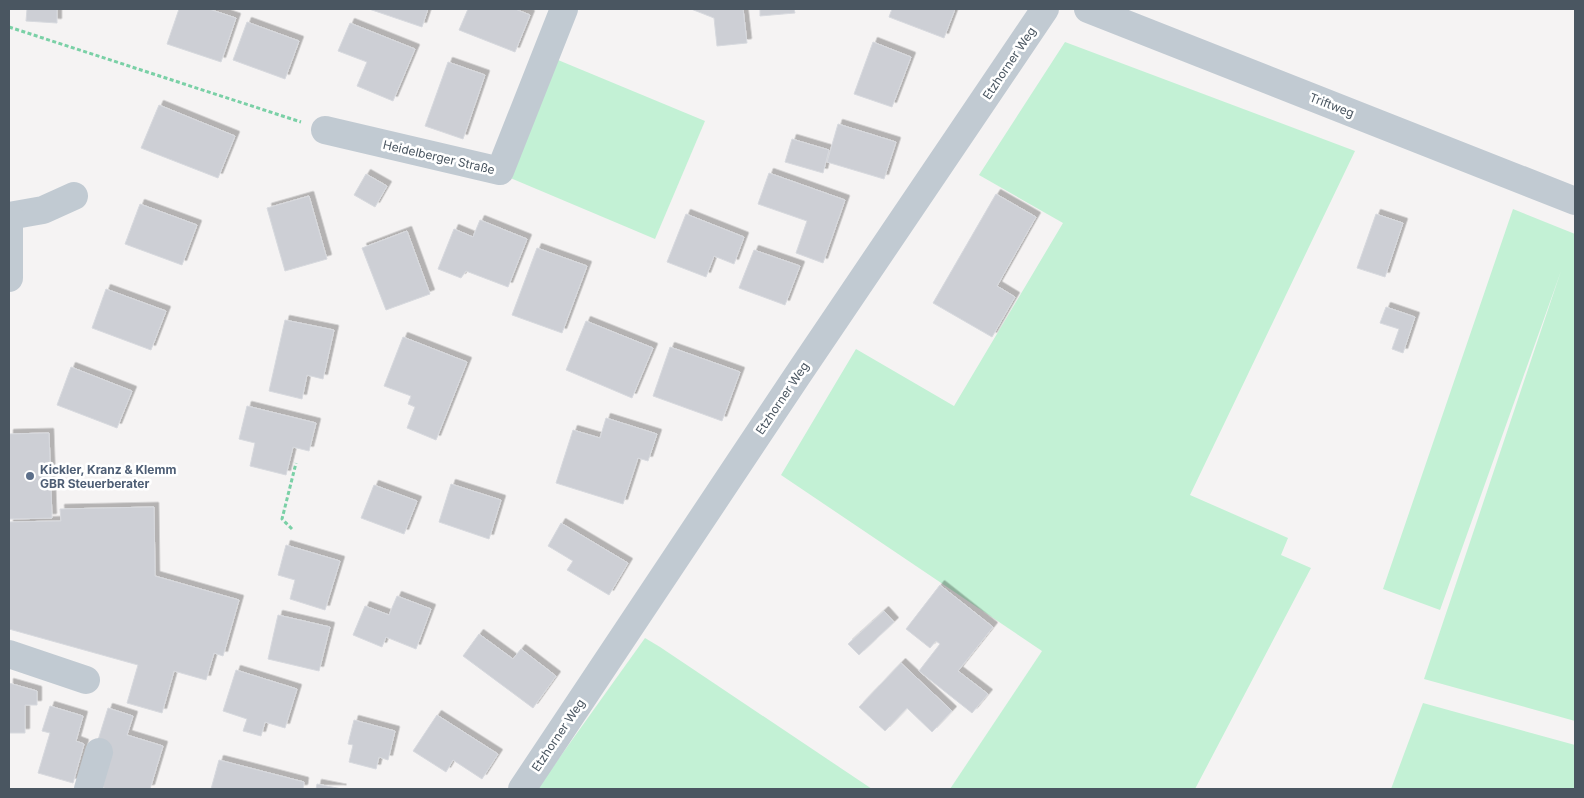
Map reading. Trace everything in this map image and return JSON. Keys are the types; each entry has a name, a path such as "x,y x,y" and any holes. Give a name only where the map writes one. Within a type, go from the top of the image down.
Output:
{"street":[{"name":"Heidelberger Straße","path":"325,130 500,171 564,9"},
{"name":"Etzhorner Weg","path":"522,789 1045,9"},
{"name":"Triftweg","path":"1088,9 1575,202"},
{"path":"9,278 9,216 43,210 74,196"},
{"path":"9,654 86,680"},
{"path":"88,789 99,752"}],"path":[{"path":"9,27 325,130"},
{"path":"292,529 282,519 296,463"}],"green space":[{"path":"1065,42 1355,151 1190,495 1288,538 1281,555 1311,568 1195,789 950,789 1042,651 781,475 856,349 954,406 1063,223 979,175"},
{"path":"558,60 705,121 655,239 508,177"},
{"path":"1513,209 1575,234 1575,721 1424,679 1561,271 1440,610 1383,589"},
{"path":"645,638 660,647 872,789 537,789"},
{"path":"1423,703 1575,745 1575,789 1391,789"}],"building":[{"path":"27,9 57,9 57,23 26,21"},
{"path":"179,9 209,9 236,18 221,62 167,44"},
{"path":"369,9 428,9 422,27"},
{"path":"468,9 515,9 530,15 515,52 459,30"},
{"path":"691,9 743,9 747,43 717,46 714,18"},
{"path":"760,9 794,9 795,13 760,16"},
{"path":"892,9 955,9 944,38 889,17"},
{"path":"247,22 299,41 285,79 233,60"},
{"path":"350,23 415,49 393,101 357,86 367,62 338,51"},
{"path":"873,42 911,57 892,107 854,94"},
{"path":"448,62 485,75 463,139 425,126"},
{"path":"159,105 235,136 218,178 141,148"},
{"path":"838,124 896,142 884,179 827,162"},
{"path":"792,139 829,150 823,173 785,162"},
{"path":"769,173 845,200 823,263 796,253 807,221 758,204"},
{"path":"366,174 387,186 375,207 354,195"},
{"path":"996,194 1036,217 997,286 1015,297 992,337 933,303"},
{"path":"309,196 327,259 285,271 267,208"},
{"path":"140,204 197,225 182,265 125,244"},
{"path":"686,214 744,237 734,264 714,256 706,277 667,262"},
{"path":"1376,214 1403,223 1385,277 1357,268"},
{"path":"480,220 527,239 508,287 466,271 461,278 438,269 454,229 473,237"},
{"path":"407,231 430,294 386,310 362,248"},
{"path":"537,248 587,266 562,333 512,315"},
{"path":"754,250 800,266 785,305 739,288"},
{"path":"106,289 166,311 151,350 92,328"},
{"path":"1386,307 1415,317 1403,353 1392,349 1399,329 1380,323"},
{"path":"285,320 334,330 323,379 307,375 302,399 269,391"},
{"path":"586,321 653,348 632,398 566,370"},
{"path":"403,337 467,362 436,440 407,428 415,407 408,404 411,396 384,386"},
{"path":"670,347 740,372 722,421 653,396"},
{"path":"71,367 132,391 117,428 57,405"},
{"path":"247,406 316,423 309,451 293,447 286,475 250,466 255,443 239,439"},
{"path":"606,418 657,434 648,461 638,458 623,504 556,483 573,430 600,438"},
{"name":"Kickler, Kranz & Klemm GBR Steuerberater","path":"49,433 52,518 9,519 9,434"},
{"path":"451,484 501,500 489,539 439,522"},
{"path":"374,485 417,501 404,534 361,518"},
{"path":"154,507 155,576 239,600 223,656 214,653 206,680 174,671 162,713 127,703 138,665 9,629 9,522 61,521 60,509"},
{"path":"561,523 628,563 609,595 567,570 573,561 548,546"},
{"path":"286,545 340,561 325,610 290,599 295,580 278,575"},
{"path":"940,585 993,627 958,671 988,694 972,713 919,671 940,644 936,641 930,648 906,629"},
{"path":"397,596 431,609 416,649 386,637 382,647 353,635 365,606 389,615"},
{"path":"884,611 894,622 859,655 848,644"},
{"path":"278,615 330,627 319,671 268,659"},
{"path":"479,634 513,659 521,649 556,676 533,708 463,656"},
{"path":"901,663 952,711 932,732 907,708 885,731 859,707"},
{"path":"236,670 297,689 285,728 265,722 261,736 243,731 247,719 223,711"},
{"path":"9,683 37,691 37,705 25,705 25,733 9,733"},
{"path":"50,706 83,716 76,741 84,744 73,783 38,773 50,733 42,731"},
{"path":"108,708 133,716 127,735 163,746 150,789 107,789 95,785 98,740"},
{"path":"437,715 498,754 482,779 453,760 446,772 413,751"},
{"path":"354,720 395,731 388,760 379,757 376,769 349,762 353,745 348,744"},
{"path":"219,760 304,782 303,789 211,789"},
{"path":"317,784 342,789 316,789"}],"place":[{"name":"Kickler, Kranz & Klemm GBR Steuerberater","path":"30,476"}]}
